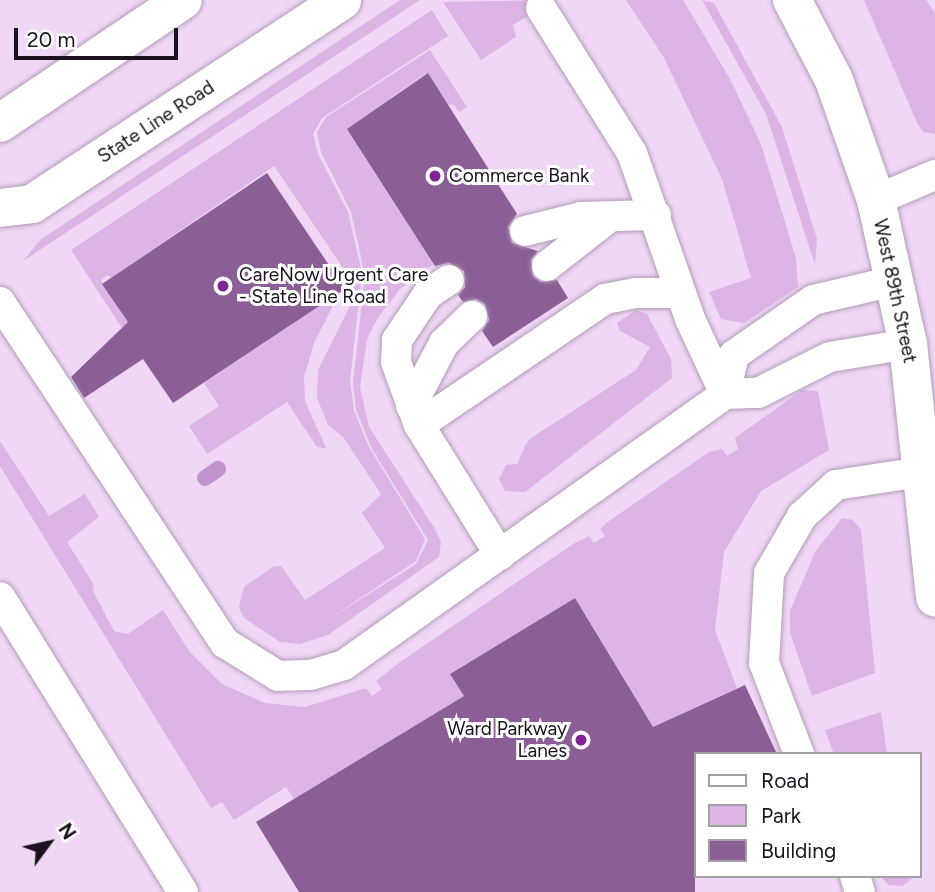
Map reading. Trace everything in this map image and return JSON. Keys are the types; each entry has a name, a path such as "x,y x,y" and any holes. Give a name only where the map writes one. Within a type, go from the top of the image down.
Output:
{"street":[{"path":"0,123 183,0"},
{"name":"State Line Road","path":"0,208 32,204 342,0"},
{"name":"West 89th Street","path":"792,0 834,80 876,200 908,344 935,598"}],"lane":[{"path":"541,8 616,121 656,215 681,293 725,394"},
{"path":"876,200 935,175"},
{"path":"525,231 551,221 656,215"},
{"path":"547,266 607,219"},
{"path":"449,281 428,294 397,340 396,362 415,416 500,555"},
{"path":"725,394 734,355 813,300 894,281"},
{"path":"415,416 605,299 681,293"},
{"path":"0,302 225,643 253,663 278,676 311,675 344,665 725,394 758,393 830,357 908,344"},
{"path":"415,416 444,343 472,316"},
{"path":"798,752 764,663 769,573 802,516 836,485 920,472"},
{"path":"0,597 183,892"}],"green space":[{"path":"400,0 420,0 23,261 40,240"},
{"path":"553,0 513,25 516,37 481,60 443,2"},
{"path":"626,0 683,0 730,79 761,144 796,258 798,287 744,323 721,319 709,292 751,278 722,179 663,56"},
{"path":"702,0 714,3 782,127 817,239 815,265 766,114"},
{"path":"864,0 926,0 935,13 935,134 923,132 918,125"},
{"path":"432,10 448,36 322,118 313,134 318,154 348,212 362,273 350,381 354,411 369,447 425,539 416,561 323,623 416,564 428,540 372,449 356,410 353,383 365,275 351,212 321,152 317,132 326,117 430,50 467,107 459,112 454,105 445,104 427,73 390,98 434,264 400,289 377,319 367,339 360,387 369,427 435,529 441,542 439,557 328,635 300,644 280,642 244,618 239,607 244,587 274,566 281,566 305,600 385,548 362,513 381,494 343,437 328,425 317,398 318,370 353,300 354,284 274,166 111,278 108,275 101,280 129,323 122,328 71,250"},
{"path":"340,292 314,343 304,377 305,401 326,448 317,447 287,402 207,454 189,426 219,406 204,383"},
{"path":"636,310 647,314 671,359 672,378 525,492 505,491 499,479 506,465 517,464 528,440 636,370 650,347 620,331 617,323"},
{"path":"802,390 818,391 829,450 761,491 724,552 715,630 737,688 653,727 575,598 451,673 464,696 294,799 286,787 234,820 222,802 211,808 0,466 0,441 49,516 85,494 99,517 67,542 94,585 93,591 114,631 128,634 163,610 189,651 222,684 265,703 305,707 366,688 372,696 382,689 376,681 400,662 573,544 589,536 594,543 605,536 600,529 609,521 709,452 722,449 727,456 738,449 735,438"},
{"path":"842,518 853,520 861,530 875,673 812,696 790,633 790,611 815,552"},
{"path":"881,712 887,752 833,752 825,730"},
{"path":"882,878 913,878 903,886 889,885"}],"building":[{"name":"Commerce Bank","path":"428,73 517,214 508,227 512,243 538,251 531,260 533,276 541,282 557,280 568,298 493,347 482,331 489,320 485,304 476,299 463,302 458,295 465,287 464,271 449,263 435,266 347,129"},
{"name":"CareNow Urgent Care - State Line Road","path":"267,173 345,289 173,403 143,359 84,398 71,377 128,322 102,284"},
{"name":"Ward Parkway Lanes","path":"575,598 653,727 745,685 776,752 694,752 695,892 299,892 256,822 464,696 450,674"}],"waterway":[{"path":"205,478 218,469"}],"place":[{"name":"Commerce Bank","path":"435,176"},
{"name":"CareNow Urgent Care - State Line Road","path":"223,286"},
{"name":"Ward Parkway Lanes","path":"581,740"}]}
